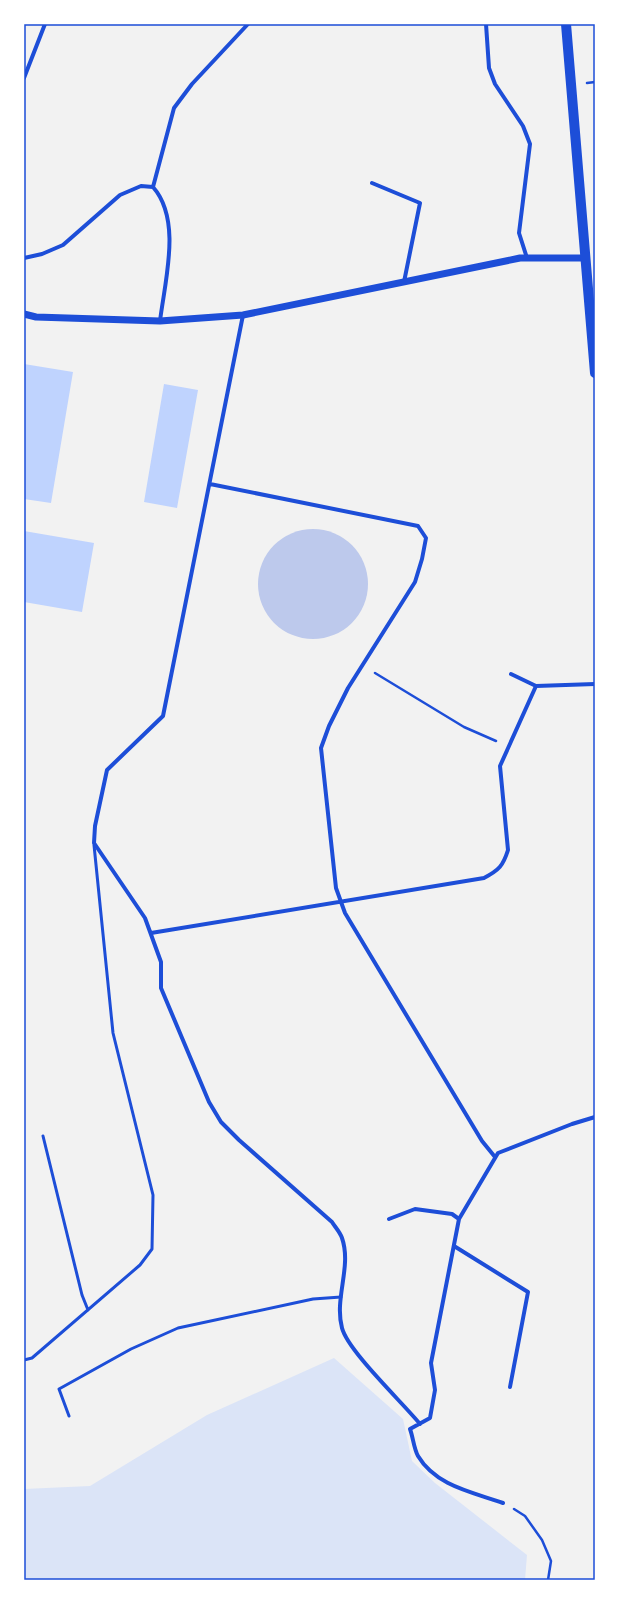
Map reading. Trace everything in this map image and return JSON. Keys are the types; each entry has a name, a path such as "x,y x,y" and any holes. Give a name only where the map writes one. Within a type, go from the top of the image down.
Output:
{"main road":[{"path":"566,24 584,258 595,373"}],"street":[{"path":"24,78 45,24"},
{"path":"154,186 174,108 192,84 248,24"},
{"path":"486,24 489,68 493,79 523,126 530,144 519,233 527,258"},
{"path":"372,183 420,203 404,282"},
{"path":"24,258 42,254 63,246 120,195 141,186 154,186"},
{"path":"154,186 161,195 169,219 169,245 160,321"},
{"path":"24,314 36,317 160,321 244,315 527,258 584,258"},
{"path":"244,315 163,716 107,770 95,826 94,843 145,918 161,962 162,988 209,1102 221,1122 244,1145 332,1222 342,1236 346,1254 339,1313 342,1329 352,1347 420,1424"},
{"path":"210,484 418,526 426,538 422,559 415,582 348,688 329,726 321,748 336,888 345,913 474,1127 495,1157"},
{"path":"511,674 536,686 595,684"},
{"path":"151,933 484,878 497,871 504,861 508,850 500,766 508,745 536,686"},
{"path":"503,1503 444,1483 430,1472 417,1455 410,1429 430,1418 435,1390 431,1363 459,1219 498,1153 572,1124 595,1117"},
{"path":"389,1219 415,1209 452,1214 459,1219"},
{"path":"454,1246 528,1292 510,1387"}],"lane":[{"path":"24,1360 32,1358 140,1265 152,1249 153,1195 113,1034 94,843"},
{"path":"43,1136 82,1295 88,1310"},
{"path":"69,1416 59,1389 131,1349 178,1328 313,1299 341,1297"}],"path":[{"path":"362,665 464,727 508,745"},
{"path":"503,1503 525,1516 542,1540 551,1561 548,1580"}],"shaded area":[{"path":"334,1358 403,1419 412,1461 435,1483 527,1555 525,1580 24,1580 24,1489 90,1486 207,1415"}],"water":[{"path":"24,364 73,372 51,503 24,499"},
{"path":"164,384 198,390 177,508 144,502"},
{"path":"24,531 94,543 82,612 24,602"}],"building":[{"path":"313,529 334,533 344,538 352,545 359,553 364,563 368,584 364,605 359,615 352,623 344,630 334,635 313,639 292,635 282,630 274,623 267,615 262,605 258,584 262,563 267,553 274,545 282,538 292,533"}]}
